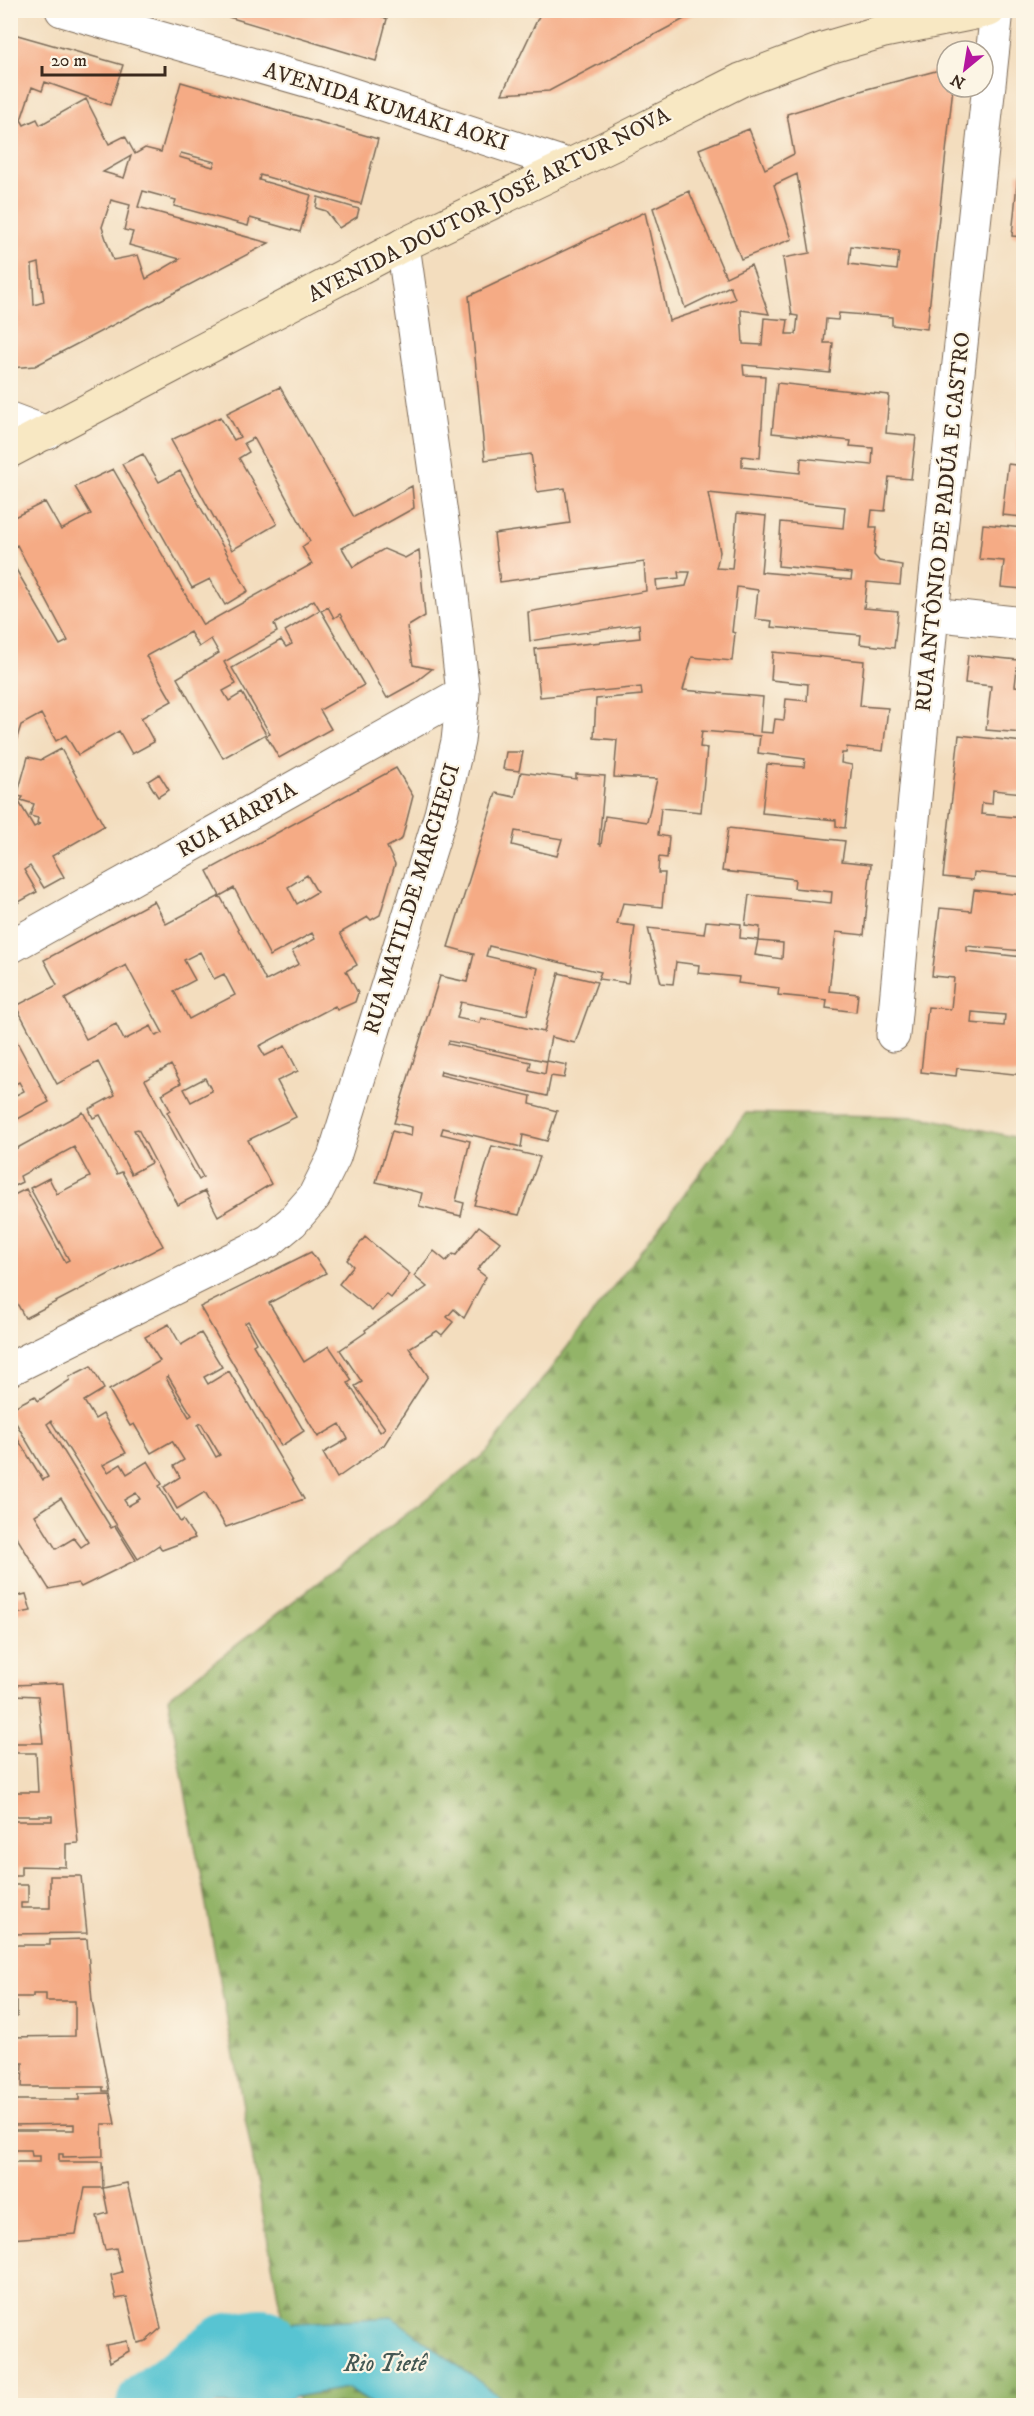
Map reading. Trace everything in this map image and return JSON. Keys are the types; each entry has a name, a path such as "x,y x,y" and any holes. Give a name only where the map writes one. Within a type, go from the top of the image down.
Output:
{"main road":[{"name":"AVENIDA DOUTOR JOSÉ ARTUR NOVA","path":"10,452 403,245 570,166 741,80 889,21 989,10"}],"street":[{"name":"AVENIDA KUMAKI AOKI","path":"62,10 316,83 570,166"},
{"name":"RUA ANTÔNIO DE PADÚA E CASTRO","path":"893,1035 932,614 997,10"},
{"name":"RUA MATILDE MARCHECI","path":"10,1369 269,1241 292,1222 314,1197 334,1156 441,814 459,741 463,693 450,578 403,245"},
{"path":"10,419 47,433"},
{"path":"932,614 1023,624"},
{"name":"RUA HARPIA","path":"10,947 463,693"}],"green space":[{"path":"746,1113 924,1117 1023,1139 1023,2405 298,2405 168,1698 487,1452"}],"water":[{"name":"Rio Tietê","path":"392,2317 511,2405 373,2405 347,2388 295,2397 281,2405 154,2405 173,2393 200,2346 283,2324"}],"building":[{"path":"205,10 373,10 372,12 387,19 376,61"},
{"path":"528,10 701,10 549,91 502,94 539,16"},
{"path":"14,34 123,65 110,105 45,82 42,91 32,87 21,120 24,125 37,119 40,125 86,99 109,144 125,136 135,154 145,148 161,152 181,82 378,139 361,204 260,175 259,180 311,195 300,232 250,218 248,226 174,206 176,200 143,191 138,207 269,243 35,366 10,368 10,42","holes":["181,153 215,162 213,167 179,157","131,156 124,178 103,172","111,200 130,205 124,230 133,232 129,245 180,259 146,279 138,255 113,260 102,227","39,263 44,302 34,305 32,265"]},
{"path":"935,71 935,99 952,99 927,329 892,325 892,317 839,313 838,320 826,319 824,343 833,343 830,373 743,365 744,375 765,376 760,458 742,456 742,467 800,473 801,458 872,465 873,448 850,446 851,441 772,433 777,383 889,395 886,433 916,436 911,479 889,477 885,511 872,510 870,527 877,527 874,555 879,561 902,565 900,585 867,582 864,608 898,611 894,648 860,644 861,635 771,627 772,621 755,619 758,590 737,587 732,632 735,633 732,661 692,657 683,690 763,697 760,732 773,733 775,719 784,720 786,699 807,701 808,684 771,680 773,652 864,661 860,706 888,708 883,751 847,747 846,753 842,753 841,763 852,765 845,828 836,827 836,820 762,813 767,764 804,767 805,759 758,753 760,736 702,731 700,747 707,748 701,812 661,808 658,835 669,837 667,858 659,857 658,873 665,873 662,907 623,903 617,924 635,926 628,983 598,979 601,972 489,946 486,956 538,968 527,1015 461,1002 457,1018 480,1023 481,1018 544,1032 559,973 597,982 575,1043 551,1037 546,1061 449,1041 448,1044 531,1062 529,1070 545,1074 547,1061 567,1065 564,1078 551,1076 547,1096 441,1071 440,1075 531,1096 530,1104 557,1111 547,1141 523,1135 521,1147 443,1128 441,1134 470,1141 456,1201 464,1203 461,1216 419,1206 422,1193 376,1182 392,1131 411,1136 412,1127 394,1123 440,976 467,982 474,954 448,947 496,793 515,797 521,772 576,779 576,774 605,776 599,844 601,845 605,816 647,822 657,779 614,777 617,740 594,738 596,699 642,695 641,687 540,697 535,649 640,638 639,624 530,641 528,612 646,591 644,562 500,582 494,534 570,523 565,488 537,492 531,454 485,460 469,296 645,212 669,321 735,299 730,286 685,308 653,208 689,191 726,277 751,265 769,314 741,310 743,344 762,345 764,318 788,320 786,334 796,334 798,316 792,315 783,258 810,253 797,174 774,185 792,239 741,259 699,149 749,129 765,169 794,154 787,114","holes":["851,246 899,252 897,270 849,264","708,493 845,507 843,528 781,522 778,566 852,573 851,580 761,572 766,516 737,513 732,569 716,568 720,552","678,572 690,572 686,586 657,590 656,580 679,578","515,831 562,839 557,856 512,845"]},
{"path":"1018,173 1023,174 1023,237 1012,236"},
{"path":"318,197 359,209 357,217 339,228 326,211 316,208"},
{"path":"280,387 354,517 412,486 414,508 342,548 353,567 384,549 405,558 419,550 425,616 407,627 413,665 432,669 414,683 387,698 340,614 334,618 328,607 321,611 364,685 320,710 331,729 279,758 266,736 270,734 232,668 281,640 286,647 292,644 285,631 320,610 314,600 274,624 277,632 224,662 236,684 223,691 229,701 242,693 266,734 223,758 177,678 219,653 211,639 199,647 190,632 146,656 172,701 141,718 154,742 132,754 119,731 78,755 66,735 56,741 41,714 21,725 10,760 10,559 60,645 68,641 17,545 10,549 10,519 45,502 61,530 91,514 75,487 113,469 203,625 312,564 302,547 310,541 254,438 244,443 249,452 239,458 277,524 232,550 171,440 220,417 234,440 240,437 227,413"},
{"path":"1020,413 1023,414 1023,456 1016,455"},
{"path":"143,454 159,482 180,471 248,591 225,605 210,579 192,588 122,464"},
{"path":"1008,464 1023,466 1023,517 1002,515"},
{"path":"983,524 1023,528 1023,589 1001,587 1004,561 979,559"},
{"path":"968,655 1018,660 1015,686 1023,687 1023,733 986,730 991,686 965,683"},
{"path":"959,735 1023,742 1023,793 993,790 992,804 982,803 981,814 1023,818 1023,877 974,872 973,880 943,877"},
{"path":"61,749 104,826 52,856 64,877 44,888 30,866 24,870 37,892 10,907 10,787 34,827 40,824 37,823 38,818 30,816 34,804 21,800 23,797 17,796 28,757 41,760"},
{"path":"506,752 523,752 519,771 503,769"},
{"path":"396,768 413,796 402,839 387,847 395,864 380,915 371,920 368,917 340,933 357,965 346,971 358,993 355,1002 337,1010 335,1006 259,1046 265,1056 285,1046 298,1071 277,1081 296,1117 248,1140 271,1184 218,1216 205,1191 178,1205 138,1129 134,1130 151,1163 131,1174 100,1115 93,1118 89,1109 115,1095 98,1062 57,1084 16,1006 57,985 44,960 154,901 166,924 220,896 207,871","holes":["307,875 317,892 297,904 288,887","234,888 270,956 312,933 315,939 292,951 299,964 266,981 220,896","200,952 214,979 224,974 235,995 189,1019 174,991 195,980 184,960","126,965 163,1033 156,1036 151,1026 124,1040 116,1024 86,1039 65,999","171,1065 181,1083 162,1094 170,1110 167,1112 203,1177 199,1180 145,1080","205,1078 212,1091 191,1102 184,1089"]},
{"path":"159,774 169,790 158,797 148,781"},
{"path":"728,828 845,841 842,861 871,864 864,935 836,932 829,991 858,994 856,1012 826,1008 827,1000 778,995 779,988 738,983 739,977 698,973 699,965 676,962 673,984 661,983 648,928 704,934 706,921 741,924 740,938 758,940 755,955 782,959 783,943 759,941 760,927 745,925 749,895 831,903 832,892 794,888 795,879 722,871"},
{"path":"974,890 1023,895 1023,951 967,946 967,951 1023,957 1023,1075 957,1068 956,1076 921,1072 928,1007 951,1009 954,978 932,976 940,908 971,911","holes":["972,1012 1005,1015 1004,1026 971,1023"]},
{"path":"10,1029 49,1102 16,1120 10,1111 10,1098 24,1091 19,1082 10,1087"},
{"path":"83,1112 117,1174 122,1172 163,1246 25,1318 13,1296 10,1297 10,1197 26,1189 65,1262 69,1260 30,1188 49,1178 57,1194 90,1177 74,1147 20,1176 22,1182 10,1188 10,1152"},
{"path":"492,1146 540,1157 519,1215 474,1205"},
{"path":"479,1226 500,1242 477,1270 486,1277 464,1318 454,1309 447,1317 453,1322 442,1335 437,1331 409,1348 428,1376 384,1445 337,1478 323,1453 348,1439 340,1424 318,1437 248,1321 245,1323 256,1343 253,1345 304,1431 281,1446 200,1307 311,1252 326,1273 269,1303 304,1362 329,1346 352,1380 348,1383 380,1432 385,1428 355,1386 362,1382 340,1350 427,1287 414,1276 434,1251 446,1261 453,1254 456,1255"},
{"path":"365,1237 410,1274 391,1298 386,1294 372,1311 339,1284 353,1266 347,1260"},
{"path":"169,1324 181,1345 201,1333 222,1367 204,1377 208,1384 229,1371 304,1499 226,1527 205,1492 177,1509 164,1487 180,1477 174,1466 184,1460 172,1441 151,1453 134,1424 130,1426 109,1390 160,1361 145,1337","holes":["168,1376 192,1415 189,1417 166,1378","201,1423 220,1455 216,1457 198,1425"]},
{"path":"91,1366 104,1389 84,1401 95,1419 103,1414 126,1453 103,1465 108,1472 121,1464 127,1474 148,1461 162,1484 159,1486 180,1522 183,1520 195,1538 162,1550 159,1545 138,1559 51,1421 47,1424 111,1528 115,1526 136,1560 81,1587 78,1583 49,1589 14,1533 10,1534 10,1435 14,1433 43,1480 48,1477 10,1413 10,1409 35,1396 38,1401 70,1380 69,1377","holes":["136,1493 140,1499 128,1506 124,1500","61,1498 88,1542 81,1547 74,1538 56,1549 35,1515"]},
{"path":"26,1594 31,1611 10,1615 10,1598"},
{"path":"63,1683 78,1843 66,1844 66,1867 21,1866 21,1876 10,1876 10,1821 52,1821 52,1816 10,1816 10,1792 38,1792 36,1753 16,1753 15,1743 43,1743 38,1696 14,1695 14,1685"},
{"path":"50,1876 81,1876 87,1933 10,1934 10,1885 28,1885 28,1903 21,1903 21,1908 50,1908"},
{"path":"87,1939 92,2001 109,2091 103,2091 103,2087 22,2087 23,2063 10,2063 10,2037 75,2036 75,2001 46,2001 46,1994 33,1994 33,1997 10,1997 10,1945 50,1945 50,1940"},
{"path":"10,2001 17,2001 17,2017 10,2017"},
{"path":"109,2093 115,2124 102,2124 103,2156 63,2157 63,2154 59,2154 59,2162 102,2162 103,2188 85,2188 76,2234 10,2239 10,2162 40,2162 40,2156 32,2156 31,2150 10,2150 10,2130 74,2130 74,2124 10,2125 10,2100 79,2100 79,2094"},
{"path":"127,2183 161,2328 146,2341 138,2343 127,2297 116,2299 111,2275 122,2272 116,2248 105,2250 97,2216 108,2213 103,2188"},
{"path":"127,2341 129,2351 110,2362 106,2345"}],"waterway":[{"name":"Rio Tietê","path":"153,2406 229,2350 261,2345"}]}
